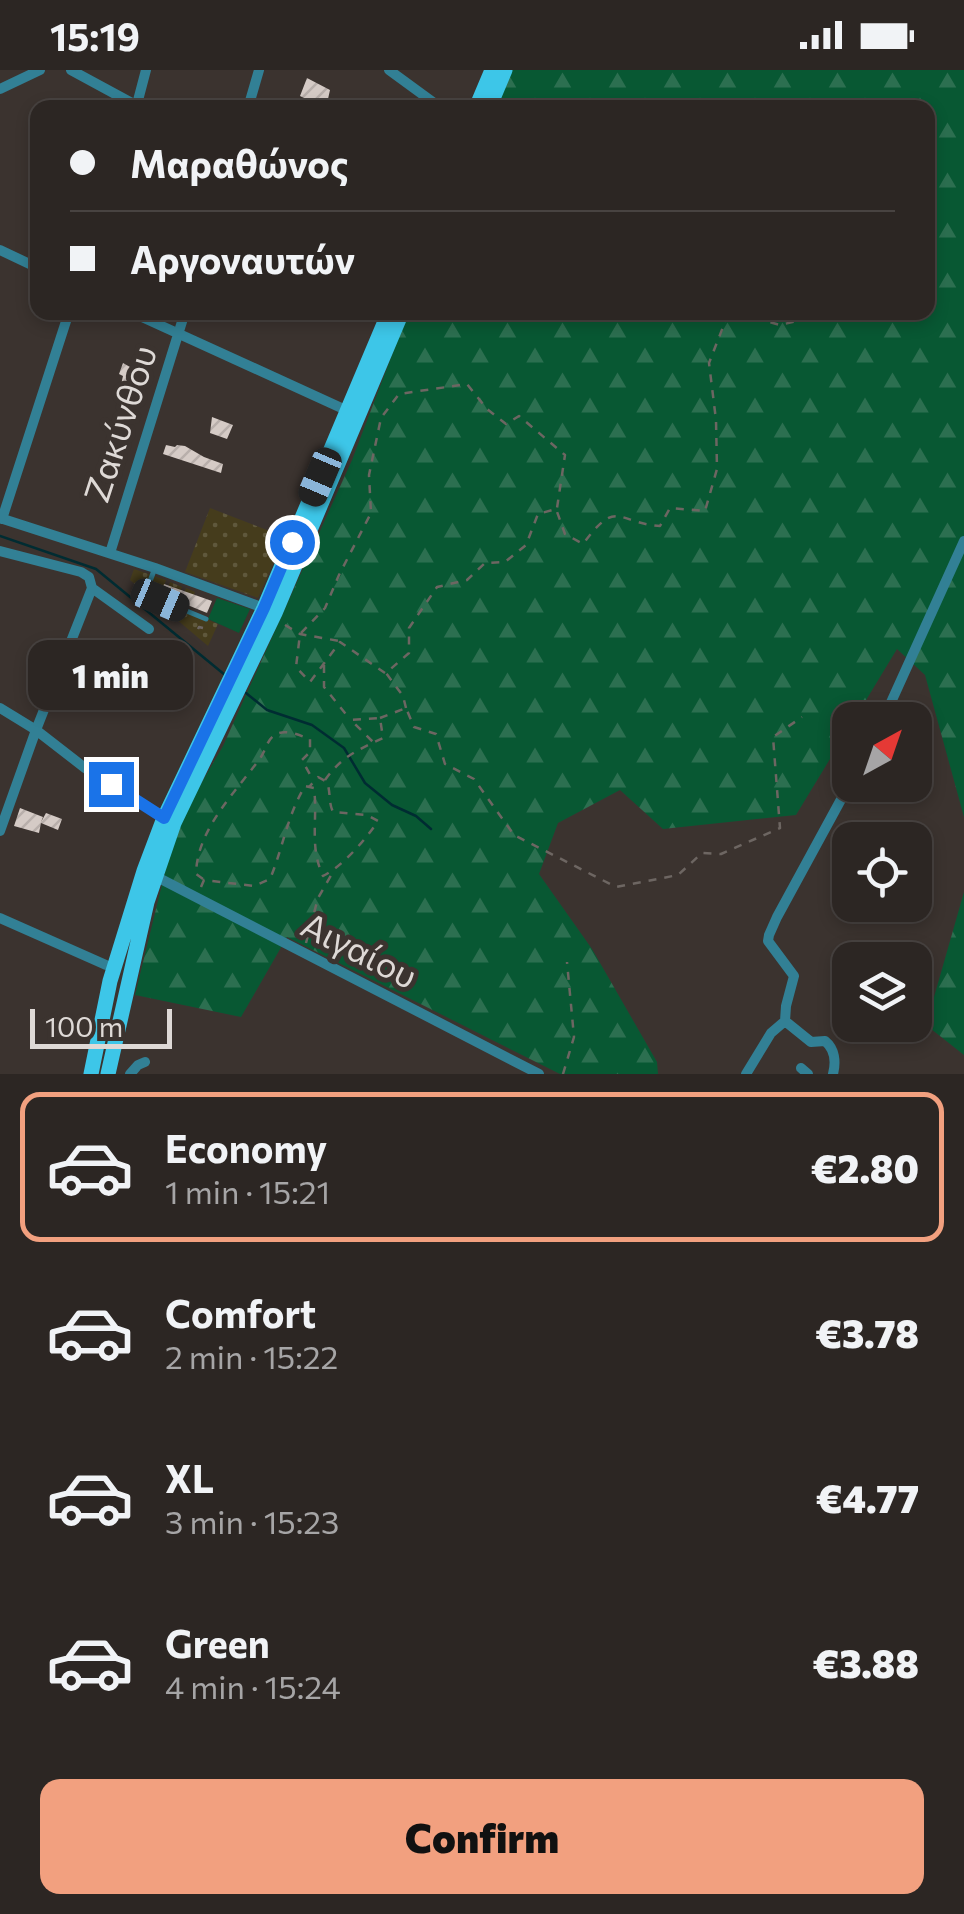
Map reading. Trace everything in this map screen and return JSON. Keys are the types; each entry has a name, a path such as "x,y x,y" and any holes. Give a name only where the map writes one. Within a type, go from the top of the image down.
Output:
{"main road":[{"path":"479,100 492,70"},
{"path":"492,100 504,70"},
{"path":"270,611 386,320"},
{"path":"108,1074 155,876 174,823 398,320"},
{"path":"91,1074 110,981 144,871 164,818 235,684"}],"street":[{"path":"0,89 40,70"},
{"path":"71,70 125,100"},
{"path":"140,100 146,70"},
{"path":"250,100 259,70"},
{"path":"390,70 430,100"},
{"path":"0,250 30,264"},
{"path":"66,320 1,518 155,568 270,611"},
{"path":"149,320 348,411"},
{"name":"Ζακύνθου","path":"110,553 182,320"},
{"path":"890,702 964,541"},
{"path":"0,551 81,572 92,588 149,629"},
{"path":"0,831 92,588"},
{"path":"0,708 164,818"},
{"path":"746,1074 771,1033 785,1022 794,976 770,946 769,935 840,802"},
{"name":"Αιγαίου","path":"155,876 538,1074"},
{"path":"0,918 106,965"},
{"path":"785,1022 811,1042 825,1041 830,1046 834,1074"},
{"path":"130,1074 144,1062"}],"lane":[{"path":"155,568 147,589 160,600 206,619"}],"path":[{"path":"340,642 310,682 296,668 300,634 325,608 371,513 369,475 380,418 399,394 467,384 506,424 520,416 565,455 556,509 564,534 583,544 600,520 620,515 660,526 670,508 704,511 717,469 709,363 724,322 728,320"},
{"path":"762,320 780,325 801,320"},
{"path":"386,673 409,653 409,628 437,587 466,580 485,564 505,562 526,545 538,514 556,509"},
{"path":"270,611 286,627 340,642 386,673 403,696 414,728 436,734 445,764 474,779 514,835 616,886 678,875 702,854 721,854 780,828 773,738 802,716"},
{"path":"202,629 206,619"},
{"path":"324,664 324,688 374,742"},
{"path":"351,720 380,718 406,708"},
{"path":"324,781 348,755 383,738 380,718"},
{"path":"314,782 302,760 310,752 310,739 289,732 269,739 264,753 222,807 196,856 196,874 204,880 254,886 270,879 285,828 305,786 314,788 315,858 324,876 334,870"},
{"path":"303,953 318,898 334,870 378,820 333,812 328,802 330,791 318,777 309,787"},
{"path":"197,898 204,880"},
{"path":"563,1074 574,1037 567,962"}],"green space":[{"path":"509,70 964,70 964,817 925,675 897,649 865,702 832,702 832,756 796,815 663,829 620,790 558,823 539,874 592,949 657,1062 658,1074 560,1074 287,937 241,1017 135,995 176,827 223,746 352,460 405,320 935,320 935,100 497,100"},
{"path":"217,598 250,609 239,633 208,619"},
{"path":"964,892 964,1055 932,1030 932,1004"}],"sand":[{"path":"210,508 285,537 258,598 185,572"},
{"path":"134,569 166,580 161,595 165,597 170,582 182,587 176,602 179,604 186,588 195,592 187,611 218,624 208,646 130,580"}],"building":[{"path":"307,78 330,90 328,100 300,96"},
{"path":"123,363 137,371 130,393 120,389"},
{"path":"212,417 233,425 227,439 210,433"},
{"path":"166,445 185,446 223,464 221,473 163,454"},
{"path":"164,584 212,601 207,613 163,595"},
{"path":"140,665 160,676 152,691 133,679"},
{"path":"20,808 43,817 41,822 46,813 62,819 58,830 41,823 39,833 14,826"}],"waterway":[{"path":"0,536 96,569 225,675"},
{"path":"246,693 267,710 312,725 344,748 365,783 431,829"}],"route":[{"path":"111,784 164,818 292,542"}]}
